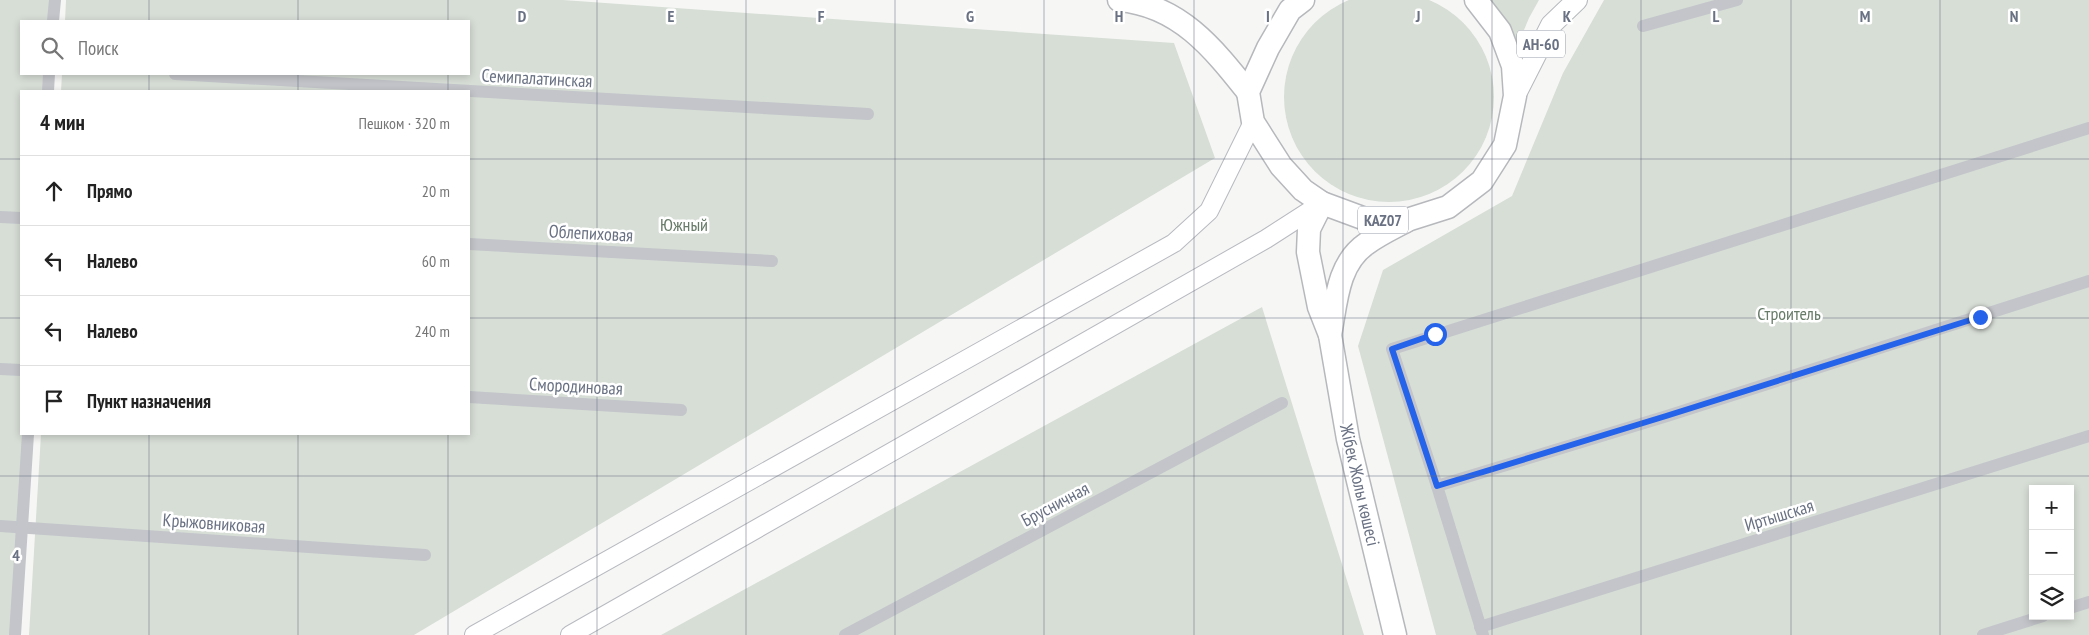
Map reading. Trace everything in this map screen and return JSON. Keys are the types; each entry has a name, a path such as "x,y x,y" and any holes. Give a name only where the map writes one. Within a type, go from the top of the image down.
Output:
{"highway":[{"name":"KAZ07","path":"1119,0 1139,2 1176,19 1212,46 1248,92 1253,122 1282,166 1303,190 1322,203 1368,220 1407,220 1448,207 1482,181 1505,145 1515,96 1513,66 1500,31 1476,0"},
{"path":"1248,92 1281,25 1290,10 1303,0"},
{"name":"Жібек Жолы көшесі","path":"1322,203 1309,229 1308,252 1319,307 1330,335 1348,439 1395,635"},
{"name":"Жібек Жолы көшесі","path":"1330,335 1340,279 1348,265 1364,245 1407,220"}],"main road":[{"name":"АН-60","path":"1515,96 1551,25 1577,0"},
{"path":"474,635 1174,243 1208,211 1253,122"},
{"path":"570,635 1266,239 1322,203"}],"street":[{"path":"54,20 55,0"},
{"path":"1643,26 1737,0"},
{"path":"48,90 49,75"},
{"name":"Семипалатинская","path":"192,75 452,90"},
{"name":"Семипалатинская","path":"470,91 868,114"},
{"path":"1481,631 1437,486 1392,349 2089,128"},
{"path":"0,217 20,218"},
{"name":"Облепиховая","path":"470,244 772,261"},
{"path":"1437,486 1666,416 2089,281"},
{"path":"0,369 20,370"},
{"name":"Смородиновая","path":"470,397 681,410"},
{"name":"Брусничная","path":"844,635 1282,403"},
{"path":"15,635 28,435"},
{"name":"Иртышская","path":"1481,631 2089,436"},
{"name":"Крыжовниковая","path":"0,526 425,555"},
{"path":"2074,607 2089,602"},
{"path":"1982,635 2030,620"}],"green space":[{"path":"1352,-1 1426,-1 1447,10 1470,30 1476,39 1486,57 1493,87 1492,117 1486,137 1470,164 1456,178 1429,194 1409,200 1389,202 1369,200 1349,194 1322,178 1308,164 1292,137 1286,117 1284,97 1286,77 1292,57 1308,30 1322,16"},
{"path":"0,0 56,0 55,20 20,20 20,75 51,75 50,90 20,90 20,435 28,435 15,635 0,635"},
{"name":"Южный","path":"66,0 563,0 1174,43 1215,158 414,635 29,635 41,435 470,435 470,90 61,90 62,75 470,75 470,20 65,20"},
{"path":"1485,0 1539,0 1529,18 1514,54"},
{"name":"Строитель","path":"1604,0 2089,0 2089,635 1436,635 1358,346 1383,270 1512,196 1563,73"},
{"path":"1262,307 1364,635 661,635"}],"route":[{"path":"1435,334 1392,349 1437,486 1980,317"}]}
